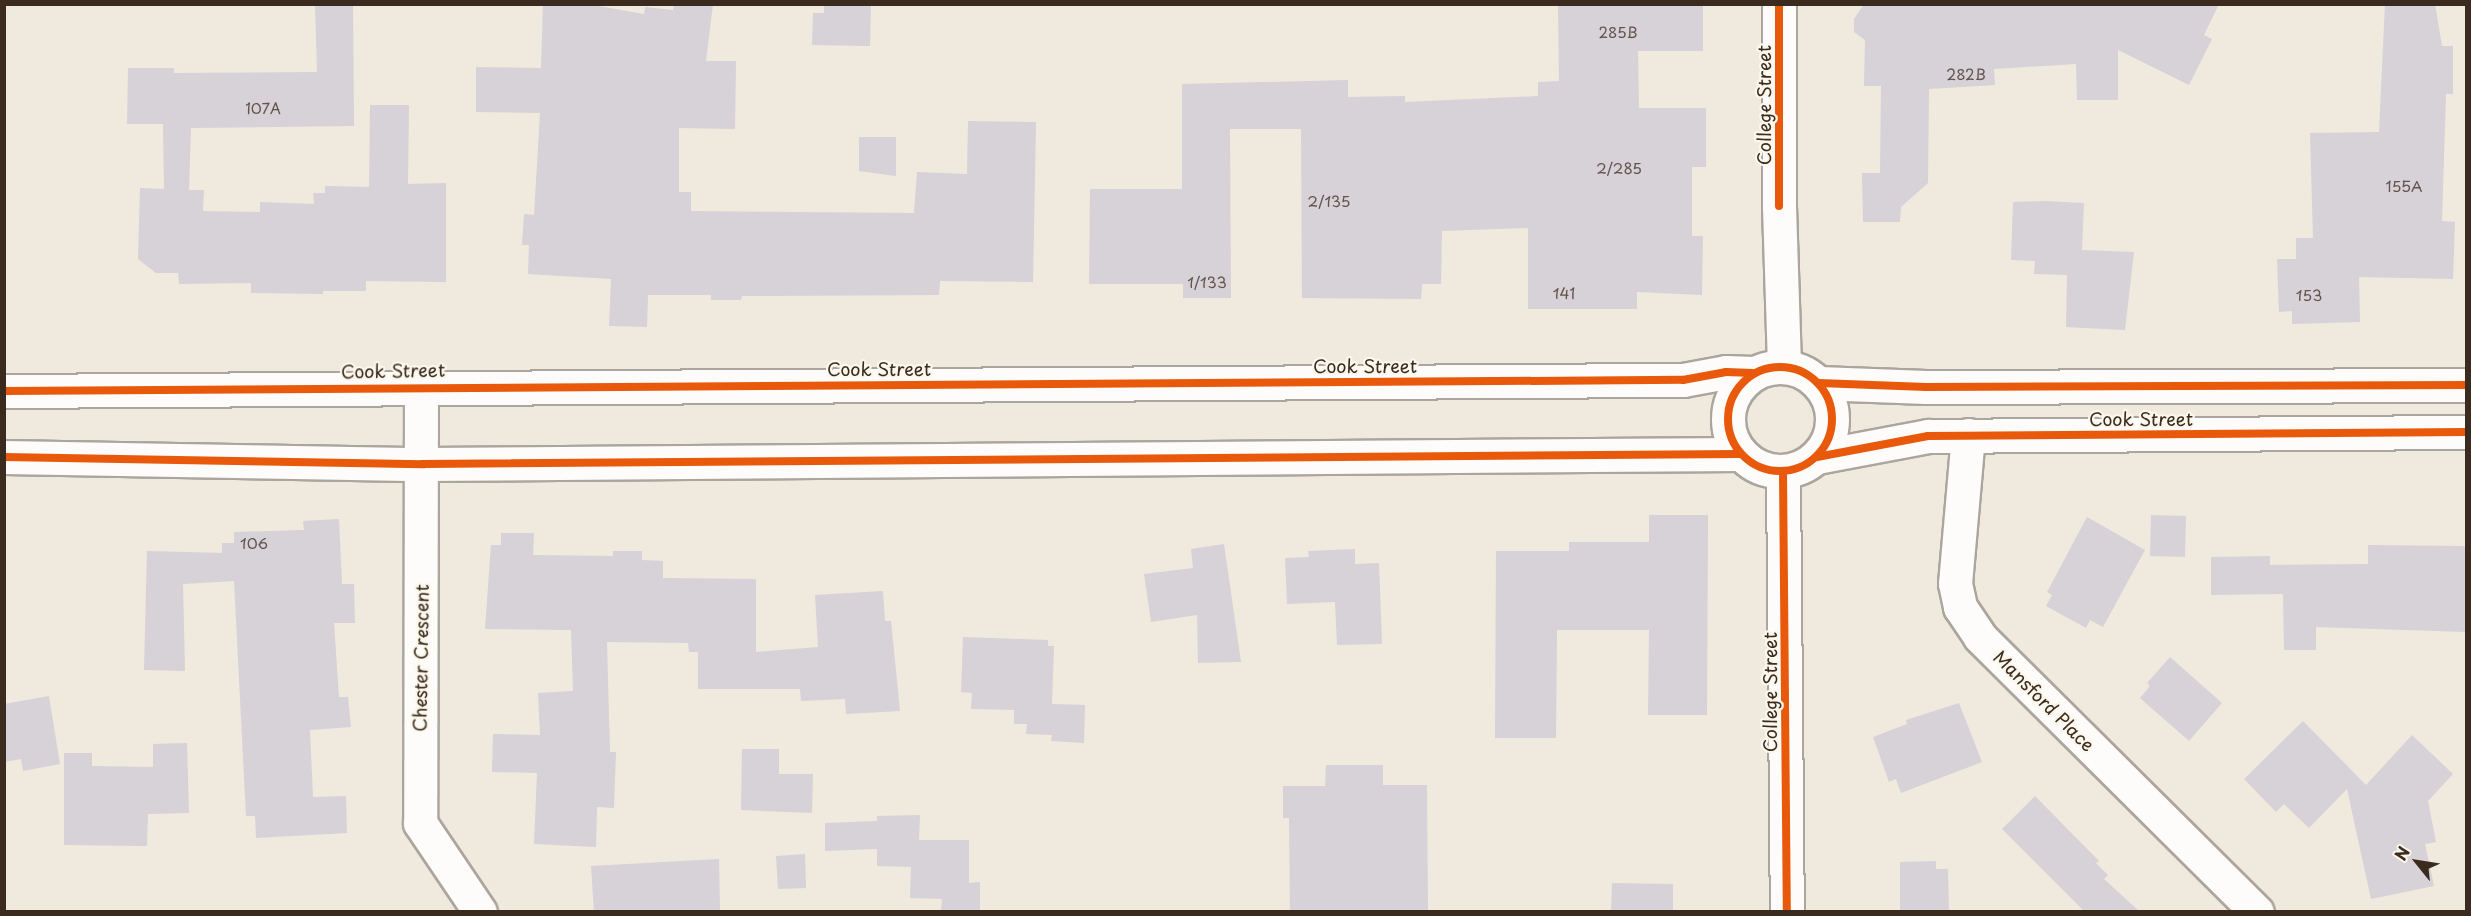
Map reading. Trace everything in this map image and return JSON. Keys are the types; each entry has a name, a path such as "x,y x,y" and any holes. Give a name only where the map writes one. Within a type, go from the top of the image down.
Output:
{"street":[{"name":"College Street","path":"1769,370 1779,206 1779,4"},
{"path":"1769,370 1803,372 1819,383 1828,396 1832,428 1817,456 1796,470 1783,472 1759,468 1740,454 1732,441 1728,411 1733,397 1769,370"},
{"name":"Cook Street","path":"4,391 421,386 1683,380 1726,372 1769,370"},
{"name":"Cook Street","path":"1819,383 2023,387 2466,385"},
{"name":"Chester Crescent","path":"421,386 423,464 420,823 480,912"},
{"path":"2021,435 2023,387"},
{"name":"Cook Street","path":"1817,456 1928,436 2466,432"},
{"name":"Mansford Place","path":"1968,435 1955,583 1960,607 1980,637 2257,912"},
{"path":"4,457 423,464 1740,454"},
{"name":"College Street","path":"1783,472 1786,912"}],"building":[{"path":"315,4 353,4 354,126 191,128 189,190 204,190 203,211 260,212 260,202 314,204 313,193 325,193 325,186 369,187 370,105 409,105 408,184 446,183 446,282 366,281 366,291 323,291 323,294 251,293 251,283 179,284 178,273 156,273 138,259 140,188 164,189 163,124 127,124 128,68 174,68 174,73 317,72"},
{"path":"543,4 587,4 644,14 645,7 673,10 674,4 713,4 706,61 736,61 735,129 679,128 679,192 691,192 691,211 914,213 917,172 967,174 968,121 1036,122 1033,282 940,281 939,295 742,296 741,300 711,300 711,295 648,295 647,327 609,326 611,279 528,274 529,245 522,245 524,214 534,215 540,113 476,112 476,67 541,68"},
{"path":"824,4 871,4 870,46 812,45 813,13 824,13"},
{"path":"1558,4 1703,4 1703,51 1638,51 1639,108 1706,108 1706,167 1692,167 1692,236 1703,236 1702,295 1637,292 1637,309 1528,309 1528,228 1442,231 1441,284 1422,284 1421,299 1302,298 1301,129 1230,129 1231,298 1183,298 1183,284 1089,284 1090,189 1182,189 1182,84 1348,80 1348,97 1405,96 1405,102 1538,96 1538,82 1559,81"},
{"path":"1864,4 2219,4 2204,35 2212,39 2189,85 2118,50 2118,100 2077,100 2076,64 1994,69 1995,85 1929,89 1928,183 1901,207 1900,222 1863,222 1862,173 1880,173 1881,86 1864,86 1865,40 1854,32 1854,19"},
{"path":"2385,4 2435,4 2442,46 2453,46 2453,94 2446,94 2442,221 2455,222 2453,279 2359,277 2360,322 2292,324 2292,311 2279,312 2277,259 2296,259 2296,238 2313,238 2310,133 2379,132"},
{"path":"859,137 896,137 896,176 859,171"},
{"path":"2013,202 2084,203 2082,250 2134,252 2125,330 2066,327 2067,275 2034,274 2035,261 2011,260"},
{"path":"1649,515 1708,515 1707,715 1648,715 1649,630 1557,630 1556,738 1495,738 1496,551 1569,551 1569,542 1649,542"},
{"path":"2151,515 2186,516 2185,557 2150,556"},
{"path":"2087,517 2145,550 2103,627 2090,620 2086,628 2046,606 2052,595 2047,592"},
{"path":"339,519 342,584 354,584 355,623 334,623 339,697 348,697 351,727 310,730 313,797 346,796 347,833 256,838 255,816 246,816 234,581 183,584 185,671 144,670 147,551 222,553 222,543 234,543 234,532 304,530 303,521"},
{"path":"501,533 534,533 533,555 613,556 613,551 642,551 642,560 663,561 663,578 756,579 756,652 818,647 815,595 883,591 885,621 891,621 900,711 846,714 845,699 801,701 800,689 698,689 698,652 689,652 688,643 607,642 610,752 616,752 614,808 597,807 596,847 534,844 537,773 492,772 493,734 540,735 538,693 573,691 571,630 485,629 491,545 501,545"},
{"path":"1224,544 1241,662 1198,663 1197,615 1151,622 1144,574 1193,568 1191,549"},
{"path":"2368,545 2466,546 2466,632 2316,627 2316,650 2284,650 2283,594 2211,595 2211,557 2270,556 2270,565 2368,564"},
{"path":"1355,549 1355,564 1379,563 1382,644 1337,645 1335,602 1287,604 1285,558 1309,557 1308,551"},
{"path":"963,637 1048,640 1048,646 1054,646 1052,704 1085,705 1084,743 1051,741 1052,735 1026,734 1027,724 1014,724 1014,710 971,709 972,693 961,692"},
{"path":"2170,657 2222,703 2189,741 2140,698 2150,686 2147,683"},
{"path":"49,696 60,764 23,771 21,759 4,762 4,704"},
{"path":"1959,703 1982,762 1901,793 1896,779 1889,782 1873,737 1907,724 1906,720"},
{"path":"2303,721 2366,785 2412,735 2453,774 2428,801 2436,842 2425,844 2434,886 2371,899 2347,789 2309,828 2284,804 2276,812 2244,779"},
{"path":"187,743 189,813 148,814 147,846 64,845 64,753 92,753 92,766 153,767 153,744"},
{"path":"742,749 779,749 779,774 813,774 812,813 741,810"},
{"path":"1326,765 1383,765 1383,785 1427,785 1428,912 1290,912 1289,818 1283,818 1283,786 1325,786"},
{"path":"2035,796 2099,861 2096,863 2108,875 2104,879 2140,912 2085,912 2002,829"},
{"path":"920,815 919,840 969,840 969,883 980,882 980,912 941,912 942,899 910,898 911,867 877,866 877,849 825,851 825,823 877,821 877,816"},
{"path":"805,854 806,888 778,889 776,856"},
{"path":"719,859 720,912 594,912 591,866"},
{"path":"1936,861 1936,869 1948,869 1949,912 1900,912 1900,862"},
{"path":"1612,883 1673,884 1673,912 1611,912"}],"cycle path":[{"path":"1779,4 1779,206"},
{"path":"1780,367 1800,371 1817,382 1828,399 1832,419 1828,439 1817,456 1800,467 1780,471 1760,467 1743,456 1732,439 1728,419 1732,399 1743,382 1760,371 1780,367"},
{"path":"4,391 1683,380 1726,372 1753,373"},
{"path":"1819,383 1926,387 2466,385"},
{"path":"1817,457 1928,436 2466,432"},
{"path":"4,457 423,464 1740,454"},
{"path":"1783,472 1787,912"}]}
